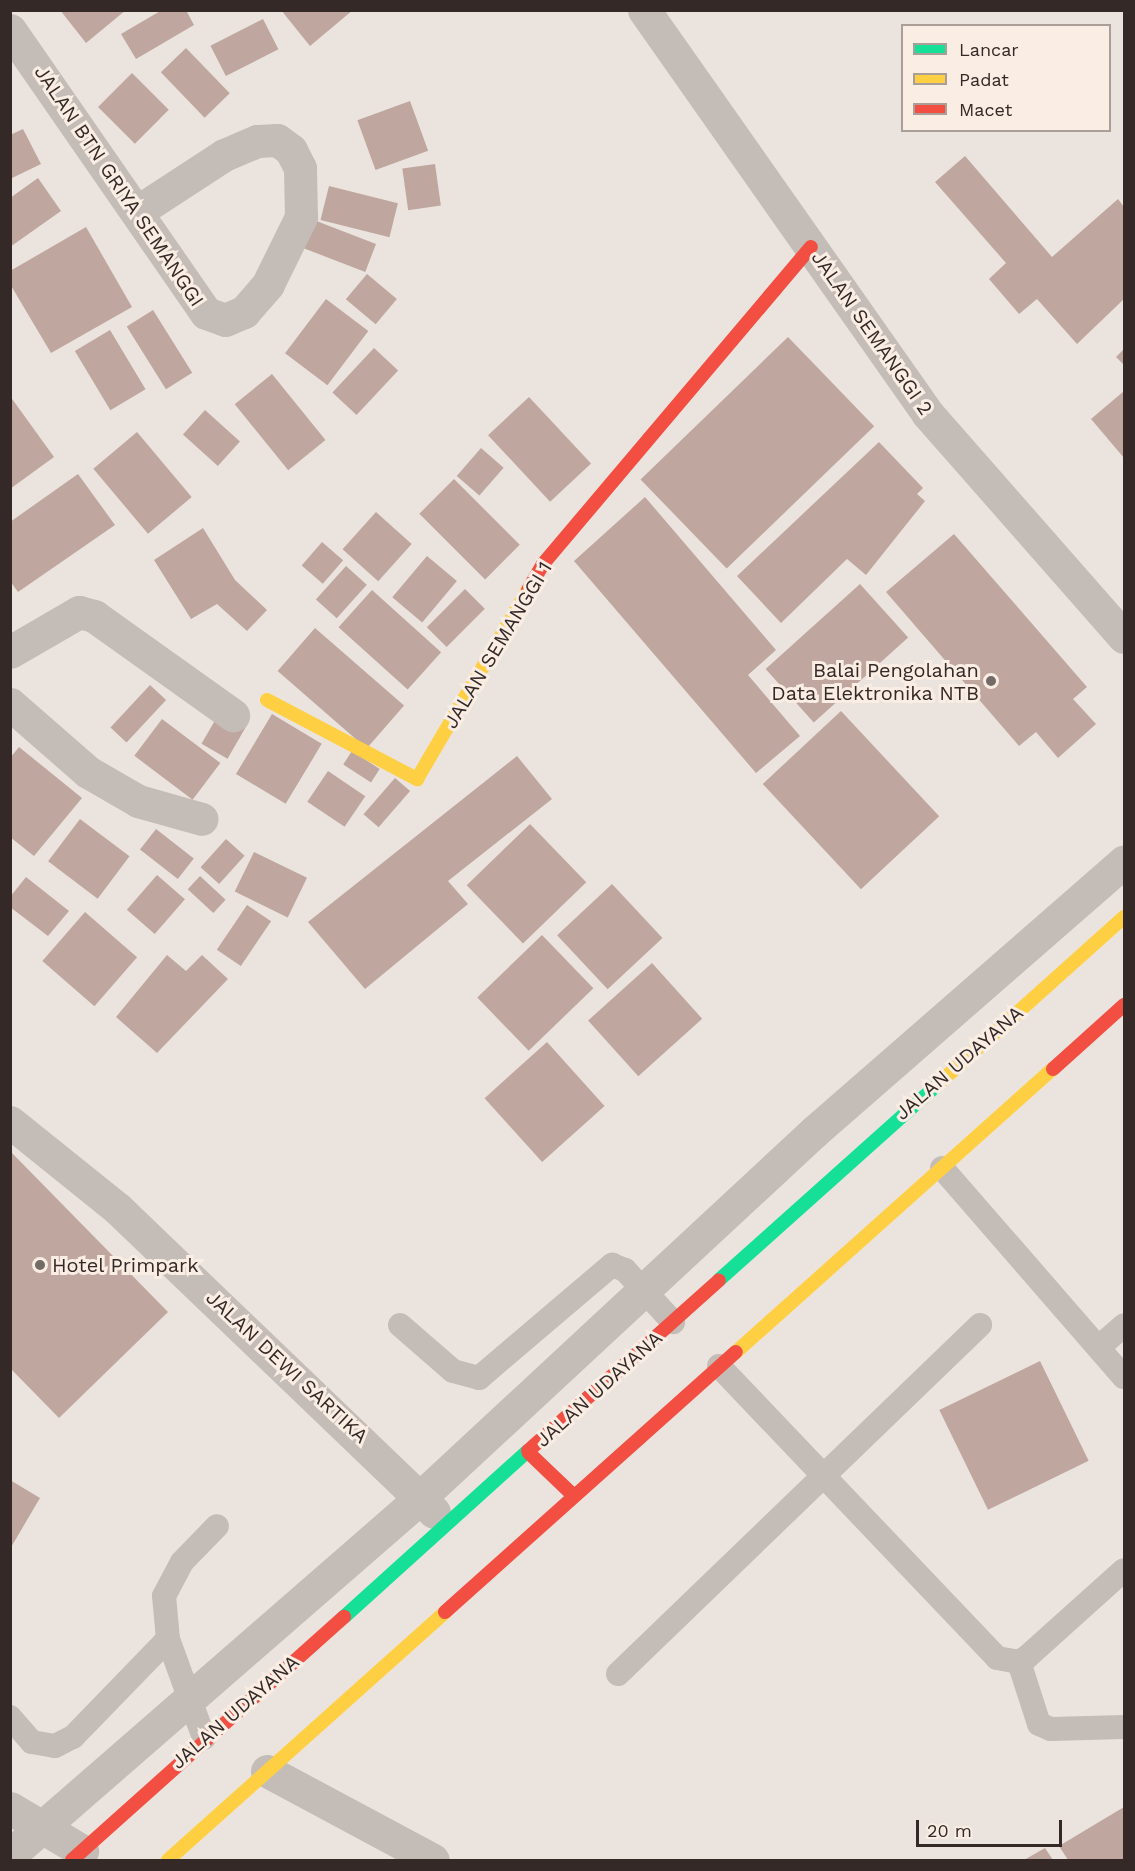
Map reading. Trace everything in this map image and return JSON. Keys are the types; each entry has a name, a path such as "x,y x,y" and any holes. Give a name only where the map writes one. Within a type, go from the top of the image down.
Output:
{"main road":[{"name":"JALAN SEMANGGI 1","path":"267,700 417,779 543,564 811,247"},
{"name":"JALAN UDAYANA","path":"77,1856 204,1738 448,1526 1125,917"},
{"path":"168,1860 1125,1005"},
{"path":"529,1453 574,1496"}],"street":[{"name":"JALAN SEMANGGI 2","path":"644,10 927,413 1125,637"},
{"name":"JALAN BTN GRIYA SEMANGGI","path":"10,30 138,211 206,314 225,320 244,312 268,284 301,217 300,168 291,150 277,140 257,141 224,155 138,211"},
{"path":"10,652 79,612 94,616 233,715"},
{"path":"10,704 88,772 138,801 202,819"},
{"path":"10,1855 420,1497 815,1131 1125,861"},
{"name":"JALAN DEWI SARTIKA","path":"10,1122 117,1208 448,1526"},
{"path":"267,1771 434,1860"},
{"path":"10,1808 43,1827 77,1856"}],"lane":[{"path":"942,1168 1125,1377"},
{"path":"400,1324 453,1371 479,1378 612,1264 625,1269 673,1322"},
{"path":"618,1674 980,1325"},
{"path":"1099,1347 1125,1325"},
{"path":"719,1366 997,1658 1019,1662"},
{"path":"204,1738 168,1639 164,1596 182,1562 217,1526"},
{"path":"1019,1662 1125,1570"},
{"path":"10,1717 32,1743 55,1746 73,1737 168,1639"},
{"path":"1019,1662 1038,1724 1051,1729 1125,1727"}],"building":[{"path":"60,10 126,10 86,43"},
{"path":"162,10 186,10 194,25 136,59 121,34"},
{"path":"281,10 353,10 310,46"},
{"path":"263,19 278,49 226,76 210,46"},
{"path":"186,48 230,93 205,118 161,72"},
{"path":"132,73 169,110 135,144 98,107"},
{"path":"410,101 428,151 376,170 357,120"},
{"path":"23,129 41,164 10,179 10,135"},
{"path":"965,156 1052,257 1118,199 1124,207 1124,299 1077,344 1037,299 1019,314 989,279 1006,263 935,182"},
{"path":"435,164 441,206 408,210 402,169"},
{"path":"38,178 61,211 10,247 10,198"},
{"path":"329,186 398,203 389,237 321,220"},
{"path":"306,217 376,244 365,272 295,245"},
{"path":"86,227 132,307 51,353 10,284 10,271"},
{"path":"367,274 397,299 376,324 346,299"},
{"path":"326,299 368,331 327,385 285,353"},
{"path":"153,310 192,373 166,389 127,326"},
{"path":"110,330 146,389 110,410 75,351"},
{"path":"788,337 874,426 727,569 641,479"},
{"path":"374,348 398,371 357,415 332,393"},
{"path":"1124,349 1124,365 1116,357"},
{"path":"272,374 325,440 288,470 235,404"},
{"path":"1124,391 1124,458 1091,419"},
{"path":"10,396 54,457 10,489"},
{"path":"529,397 591,464 550,502 488,435"},
{"path":"205,410 240,441 218,466 183,435"},
{"path":"137,432 192,497 148,534 93,469"},
{"path":"879,442 923,488 917,494 925,501 866,575 847,559 781,623 737,576"},
{"path":"481,448 504,468 479,496 457,476"},
{"path":"78,474 115,525 18,592 10,581 10,522"},
{"path":"454,479 520,545 485,579 419,514"},
{"path":"645,497 776,650 748,675 800,736 756,773 574,561"},
{"path":"376,512 412,544 378,581 343,549"},
{"path":"203,528 235,580 267,610 247,631 217,604 191,619 154,560"},
{"path":"954,534 1087,687 1073,699 1096,724 1058,758 1036,732 1019,746 886,592"},
{"path":"322,542 343,560 323,584 302,565"},
{"path":"427,556 457,581 422,622 392,597"},
{"path":"346,566 367,585 337,618 316,599"},
{"path":"860,584 908,638 814,722 766,669"},
{"path":"465,589 485,609 447,647 427,627"},
{"path":"372,590 441,652 408,689 339,627"},
{"path":"315,628 404,705 367,748 278,671"},
{"path":"150,685 166,700 127,742 110,727"},
{"path":"221,710 247,725 227,759 202,744"},
{"path":"841,711 939,816 861,889 763,784"},
{"path":"272,714 322,744 286,804 236,774"},
{"path":"162,719 220,763 193,800 134,756"},
{"path":"19,747 82,798 34,856 10,837 10,758"},
{"path":"352,751 380,769 371,782 343,764"},
{"path":"517,756 552,799 448,881 468,904 365,989 308,922"},
{"path":"328,771 365,796 345,827 307,802"},
{"path":"395,778 410,791 379,827 364,814"},
{"path":"80,819 130,856 98,899 48,861"},
{"path":"530,824 586,882 523,943 467,885"},
{"path":"156,829 194,859 178,879 140,849"},
{"path":"226,839 245,856 219,884 201,867"},
{"path":"254,852 307,878 288,917 235,892"},
{"path":"157,875 185,899 155,934 127,910"},
{"path":"200,876 226,900 213,913 188,889"},
{"path":"26,877 69,911 48,936 10,907 10,897"},
{"path":"612,884 662,938 608,989 557,935"},
{"path":"247,905 271,921 241,966 217,950"},
{"path":"85,912 137,957 94,1006 42,961"},
{"path":"542,935 593,988 529,1051 477,998"},
{"path":"167,955 186,971 202,955 228,979 157,1053 116,1017"},
{"path":"652,963 702,1019 638,1076 588,1021"},
{"path":"547,1042 605,1106 542,1162 485,1098"},
{"path":"10,1151 168,1312 59,1418 10,1368"},
{"path":"1040,1361 1089,1461 988,1510 939,1410"},
{"path":"10,1480 40,1498 10,1549"},
{"path":"1124,1807 1124,1860 1068,1860 1059,1846"},
{"path":"1045,1848 1053,1860 1024,1860"}],"traffic: fast":[{"path":"719,1280 939,1083"},
{"path":"344,1617 528,1451"}],"traffic: slow":[{"path":"267,700 417,779 528,590"},
{"path":"939,1083 1124,917"},
{"path":"736,1352 1053,1069"},
{"path":"168,1860 445,1612"}],"traffic: jam":[{"path":"528,590 543,564 811,247"},
{"path":"1053,1069 1124,1005"},
{"path":"528,1451 719,1280"},
{"path":"445,1612 736,1352"},
{"path":"529,1453 574,1496"},
{"path":"72,1860 344,1617"}],"place":[{"name":"Balai Pengolahan Data Elektronika NTB","path":"991,681"},
{"name":"Hotel Primpark","path":"40,1265"}]}
